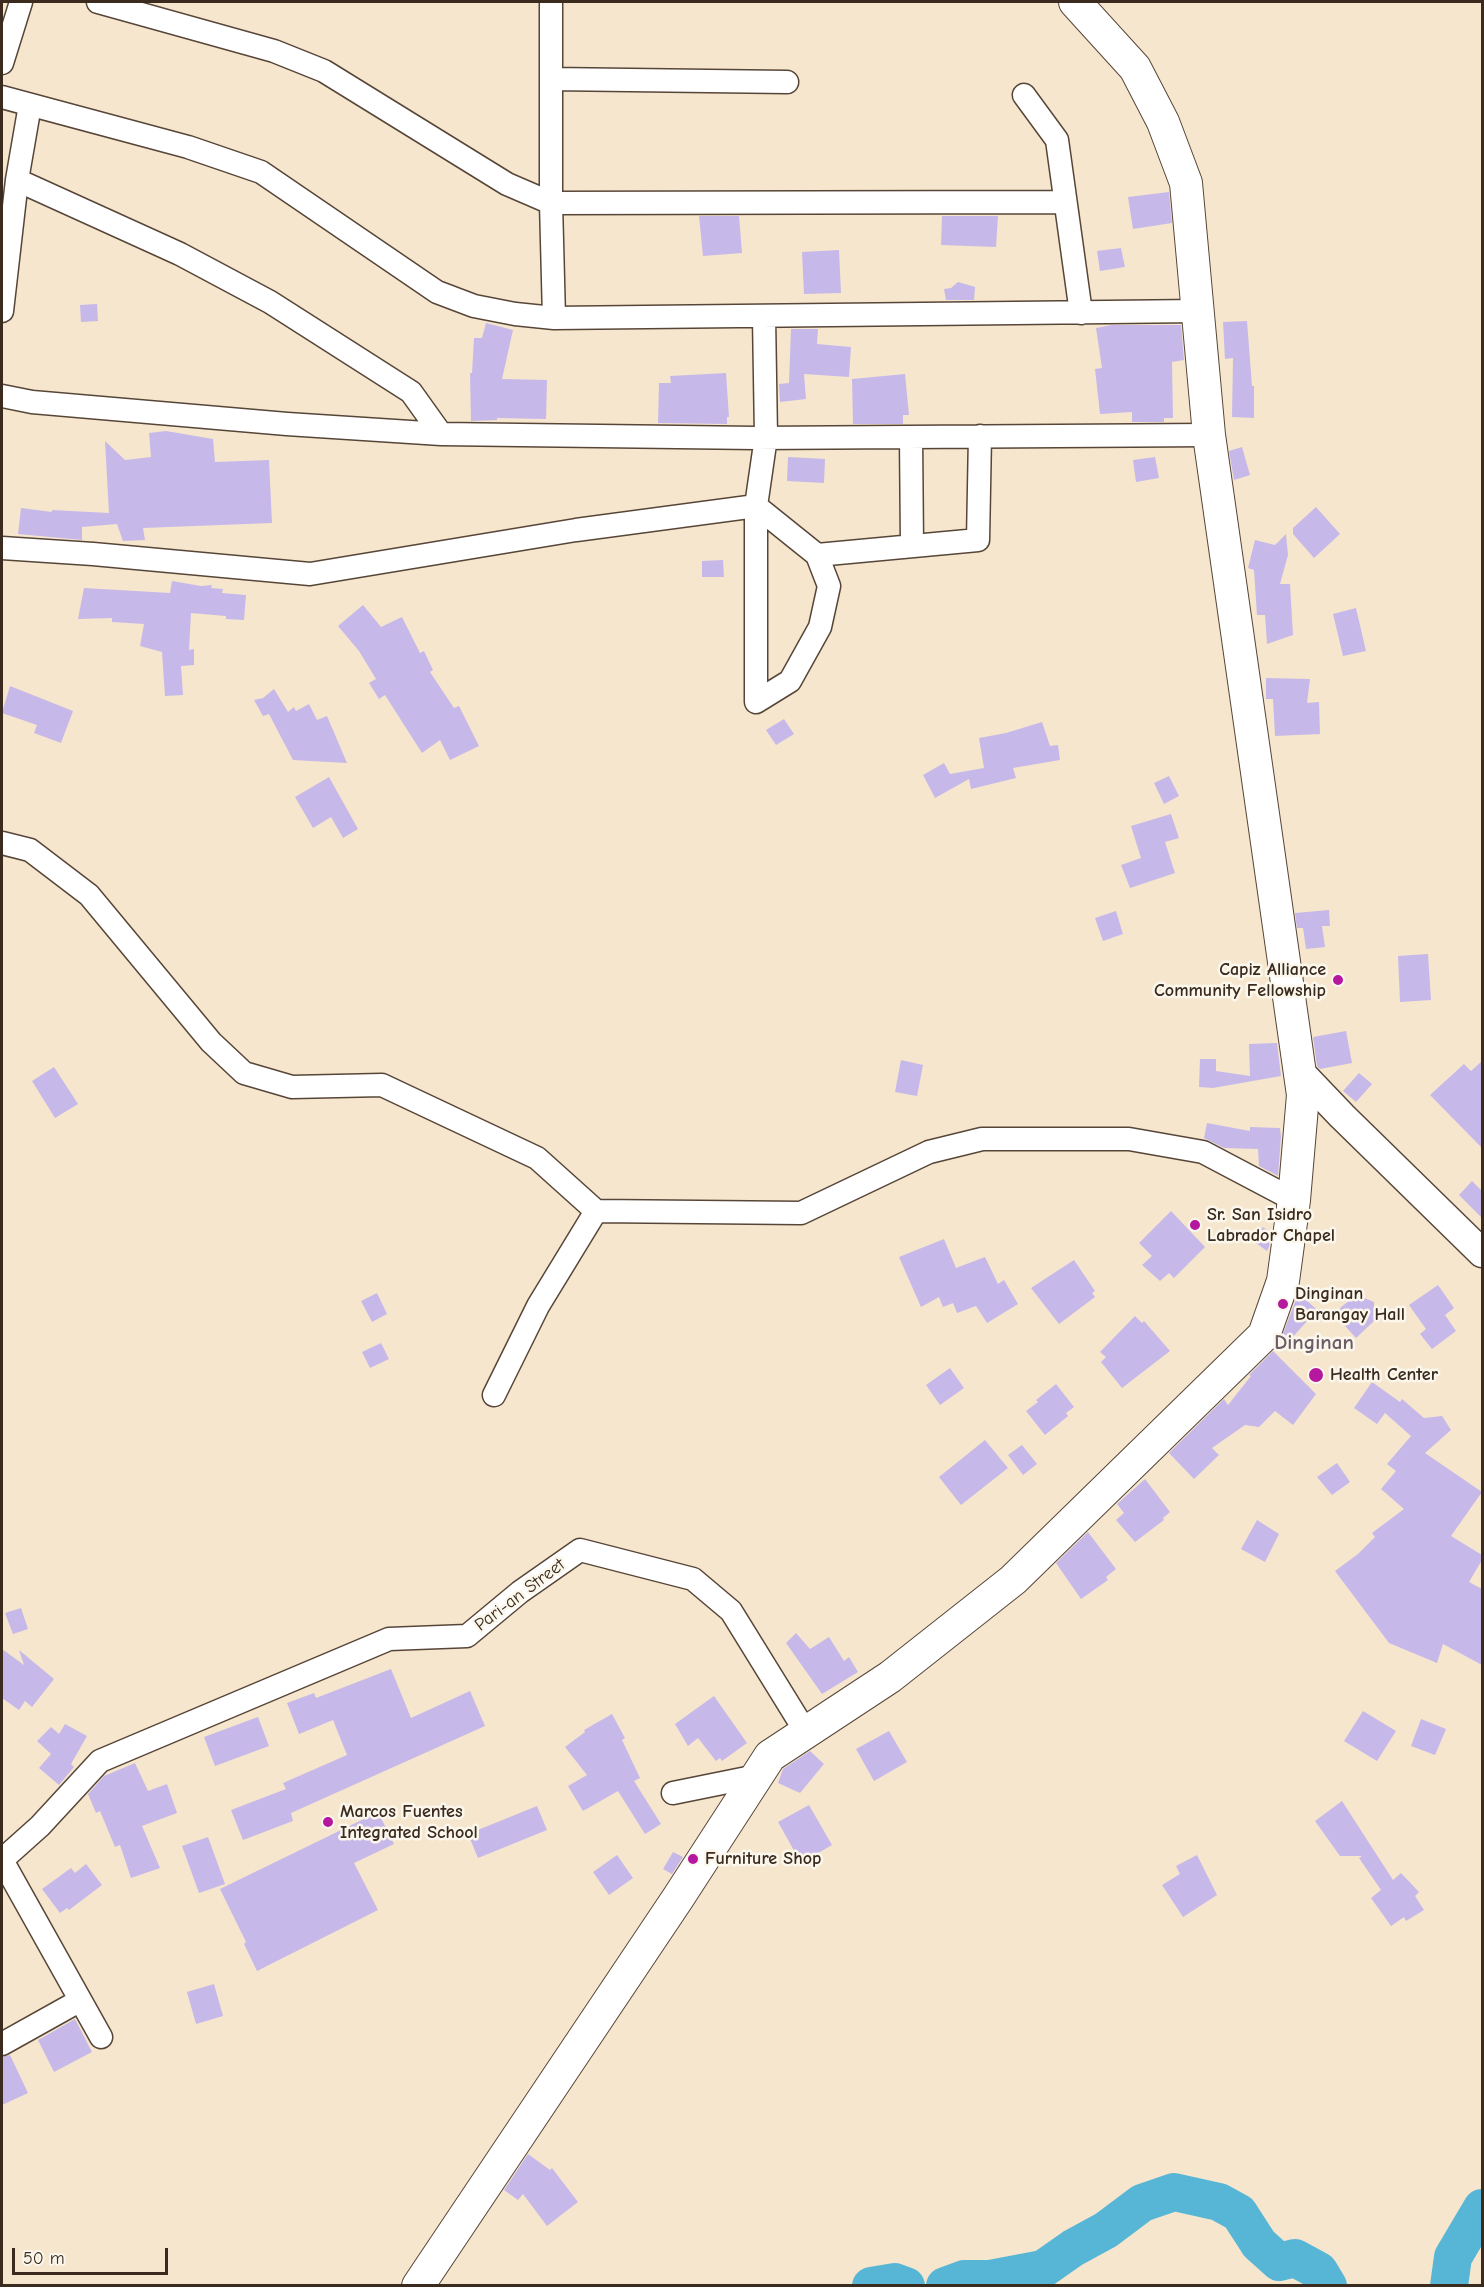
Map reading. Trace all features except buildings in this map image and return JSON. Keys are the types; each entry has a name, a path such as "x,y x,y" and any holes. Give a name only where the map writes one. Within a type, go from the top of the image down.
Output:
{"main road":[{"path":"418,2286 771,1756 890,1677 1013,1580 1264,1335 1283,1281 1294,1200 1303,1095 1209,435 1186,183 1163,122 1135,68 1075,2"}],"street":[{"path":"2,63 21,2"},
{"path":"98,2 274,51 324,71 507,184 551,203 1064,202"},
{"path":"551,2 551,203 554,318"},
{"path":"551,79 787,82"},
{"path":"1024,95 1057,140 1081,312"},
{"path":"2,97 188,147 261,171 436,292 474,306 515,314 554,318 1199,311"},
{"path":"2,311 11,189 30,105"},
{"path":"11,189 180,254 270,302 411,392 441,434"},
{"path":"2,548 310,574 576,530 756,506 818,555 829,585 820,627 790,681 756,702 756,506 766,437 764,316"},
{"path":"2,396 43,403 287,424 441,434 766,437 1209,435"},
{"path":"818,555 978,540 980,436"},
{"path":"911,437 912,546"},
{"path":"2,843 30,850 90,895 211,1042 244,1072 292,1087 382,1085 537,1158 596,1211 801,1213 928,1152 982,1139 1129,1139 1203,1152 1294,1200"},
{"path":"1299,1071 1482,1253"},
{"path":"494,1395 538,1306 596,1211"},
{"name":"Pari-an Street","path":"79,2001 2,1860 40,1826 100,1761 389,1639 467,1636 520,1592 580,1551 693,1579 732,1611 807,1734"},
{"path":"673,1793 757,1776"},
{"path":"2,2044 79,2001 100,2037"}],"waterway":[{"path":"945,2286 964,2279 990,2279 1043,2269 1073,2248 1106,2230 1142,2203 1174,2192 1219,2202 1239,2213 1259,2244 1279,2262 1295,2258 1319,2271 1328,2286"},
{"path":"1449,2286 1453,2257 1482,2208"},
{"path":"871,2286 895,2282 906,2286"}],"place":[{"name":"Capiz Alliance Community Fellowship","path":"1338,980"},
{"name":"Sr. San Isidro Labrador Chapel","path":"1195,1225"},
{"name":"Dinginan Barangay Hall","path":"1283,1304"},
{"name":"Health Center","path":"1316,1375"},
{"name":"Marcos Fuentes Integrated School","path":"328,1822"},
{"name":"Furniture Shop","path":"693,1859"}],"district":[{"name":"Dinginan","path":"1314,1343"}]}
